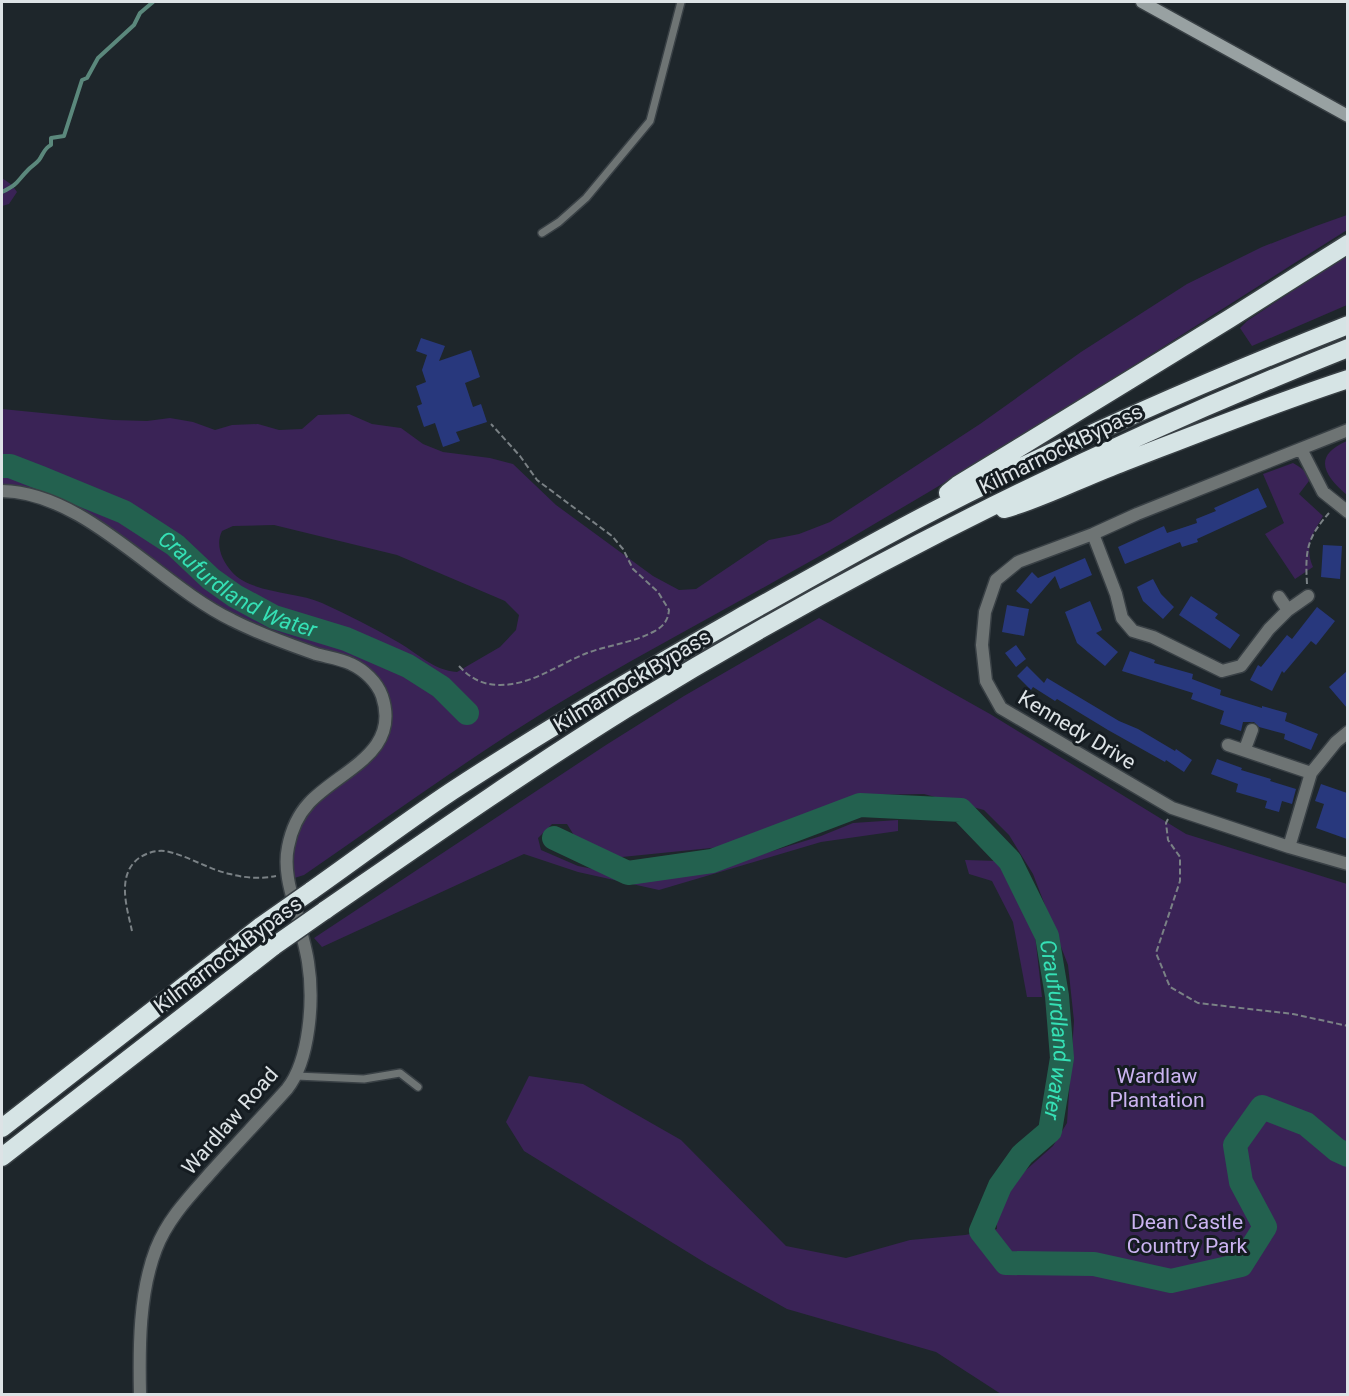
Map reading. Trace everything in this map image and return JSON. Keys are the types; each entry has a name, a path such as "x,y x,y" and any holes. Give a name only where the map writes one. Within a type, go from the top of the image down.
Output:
{"highway":[{"path":"920,518 958,485 1254,304 1347,244"},
{"name":"Kilmarnock Bypass","path":"2,1128 261,926 449,793 610,692 695,642 920,518 1060,448 1198,387 1347,326"},
{"name":"Kilmarnock Bypass","path":"2,1157 274,946 324,910 481,802 631,706 823,595 1031,487 1137,437 1347,348"},
{"path":"971,518 1030,502 1203,431 1347,379"}],"street":[{"path":"1142,2 1347,116"},
{"name":"Kennedy Drive","path":"1347,430 1137,514 1093,534 1017,562 996,580 985,612 982,645 986,681 1000,708 1172,807 1347,864"},
{"path":"1301,449 1323,492 1347,512"},
{"name":"Wardlaw Road","path":"2,491 38,496 73,513 229,619 280,641 350,664 369,677 377,686 384,710 383,734 378,743 366,758 318,794 302,812 296,823 288,848 287,873 308,963 310,995 304,1049 296,1076 287,1089 190,1196 165,1230 156,1249 147,1280 143,1316 140,1395"},
{"path":"1093,534 1116,594 1122,618 1133,631 1154,637 1222,671 1241,666 1269,629 1288,610 1308,596"},
{"path":"1279,597 1288,610"},
{"path":"1245,749 1252,730"},
{"path":"1289,847 1311,773 1347,732"},
{"path":"1228,745 1311,773"}],"lane":[{"path":"542,233 559,222 586,198 650,121 681,2"},
{"path":"296,1076 364,1078 400,1073 418,1087"}],"path":[{"path":"459,666 474,679 486,684 501,685 522,682 539,677 588,653 626,644 654,631 668,618 669,610 665,601 650,584 639,577 623,549 612,536 537,480 520,456 491,424"},
{"path":"1308,596 1306,558 1308,543 1315,528 1337,504"},
{"path":"1172,807 1166,823 1168,840 1180,857 1180,881 1156,954 1170,987 1198,1003 1293,1014 1347,1026"},
{"path":"132,931 126,900 127,872 134,862 154,851 176,854 229,874 266,878 287,873"}],"green space":[{"path":"2,178 17,192 9,204 2,206"},
{"path":"1347,215 1347,230 1113,378 936,488 550,709 443,778 304,875 288,880 296,823 374,750 384,710 369,677 254,630 73,513 2,491 2,409 113,420 147,421 170,418 193,422 215,430 232,425 258,424 279,430 302,429 318,415 349,414 372,424 401,428 423,444 443,452 490,458 513,464 556,505 653,576 679,590 696,589 769,540 799,534 830,522 980,424 1081,352 1187,284 1262,247","holes":["274,525 397,555 505,601 519,615 516,630 500,647 457,672 449,671 360,621 322,603 262,588 241,579 225,563 219,542 222,531 233,526"]},
{"path":"1347,255 1347,305 1252,346 1240,328 1247,321"},
{"path":"1347,441 1347,495 1332,480 1325,466 1329,453"},
{"path":"1293,463 1304,470 1309,481 1299,494 1323,516 1310,541 1309,553 1313,567 1295,579 1265,534 1284,523 1263,474"},
{"name":"Dean Castle Country Park","path":"819,618 990,714 1186,834 1347,884 1347,1394 1001,1394 936,1352 787,1309 707,1264 524,1151 506,1122 529,1076 583,1084 681,1140 786,1246 846,1258 910,1240 965,1235 997,1229 996,1213 1017,1178 1053,1146 1067,1123 1074,1021 1068,965 1033,874 1009,835 984,810 924,794 860,795 731,846 612,858 575,837 567,824 552,824 538,838 541,850 578,866 648,880 711,870 821,836 853,823 898,820 898,831 821,842 659,890 578,872 524,854 322,947 314,938 606,745 684,696"},
{"path":"965,860 998,861 1034,926 1042,997 1027,997 1013,922 992,881 969,874"}],"building":[{"path":"421,338 445,346 439,361 471,350 480,377 465,383 473,407 481,404 487,422 456,432 460,441 443,447 435,423 424,427 417,406 422,404 416,386 426,382 422,370 427,355 416,351"},
{"path":"1258,488 1267,507 1197,539 1198,542 1182,547 1180,542 1125,564 1118,547 1164,526 1167,533 1197,523 1196,519 1216,511 1214,508"},
{"path":"1323,545 1342,546 1340,579 1321,577"},
{"path":"1085,558 1092,575 1060,589 1055,576 1031,604 1016,591 1032,572 1038,578"},
{"path":"1153,579 1161,594 1174,607 1163,619 1143,601 1137,587"},
{"path":"1191,596 1218,614 1215,618 1240,635 1230,649 1179,615"},
{"path":"1090,601 1102,630 1096,633 1118,652 1105,666 1077,643 1065,612"},
{"path":"1007,605 1029,609 1024,636 1002,632"},
{"path":"1317,607 1335,621 1316,645 1311,641 1284,673 1282,671 1272,691 1250,680 1258,665 1261,667 1287,635 1292,639"},
{"path":"1016,645 1026,659 1016,667 1005,653"},
{"path":"1130,651 1155,660 1154,663 1193,674 1192,679 1221,690 1220,695 1287,713 1285,721 1318,734 1311,750 1284,739 1285,734 1259,727 1254,722 1243,722 1241,731 1220,724 1224,711 1191,699 1193,693 1122,671"},
{"path":"1027,666 1044,683 1047,678 1119,721 1138,729 1175,751 1176,749 1192,760 1184,772 1057,699 1055,701 1033,687 1031,690 1017,676"},
{"path":"1347,671 1347,708 1329,687"},
{"path":"1217,759 1296,789 1292,804 1282,801 1279,812 1265,808 1267,801 1236,792 1238,784 1211,774"},
{"path":"1321,784 1347,793 1347,839 1316,828 1324,804 1315,801"}],"waterway":[{"path":"2,192 15,185 38,162 51,145 51,138 64,136 82,80 87,78 98,58 134,25 140,13 153,2"},
{"name":"Craufurdland Water","path":"2,466 10,466 124,512 175,545 211,579 235,596 274,617 346,639 408,666 441,687 467,713"},
{"name":"Craufurdland water","path":"554,838 628,873 712,861 860,805 961,810 1010,861 1047,936 1057,996 1062,1058 1050,1131 1022,1155 1000,1186 981,1231 1006,1263 1094,1264 1171,1281 1241,1265 1265,1227 1241,1182 1235,1145 1262,1107 1306,1124 1337,1150 1348,1155"}],"park label":[{"name":"Wardlaw Plantation","path":"1157,1088"}]}
